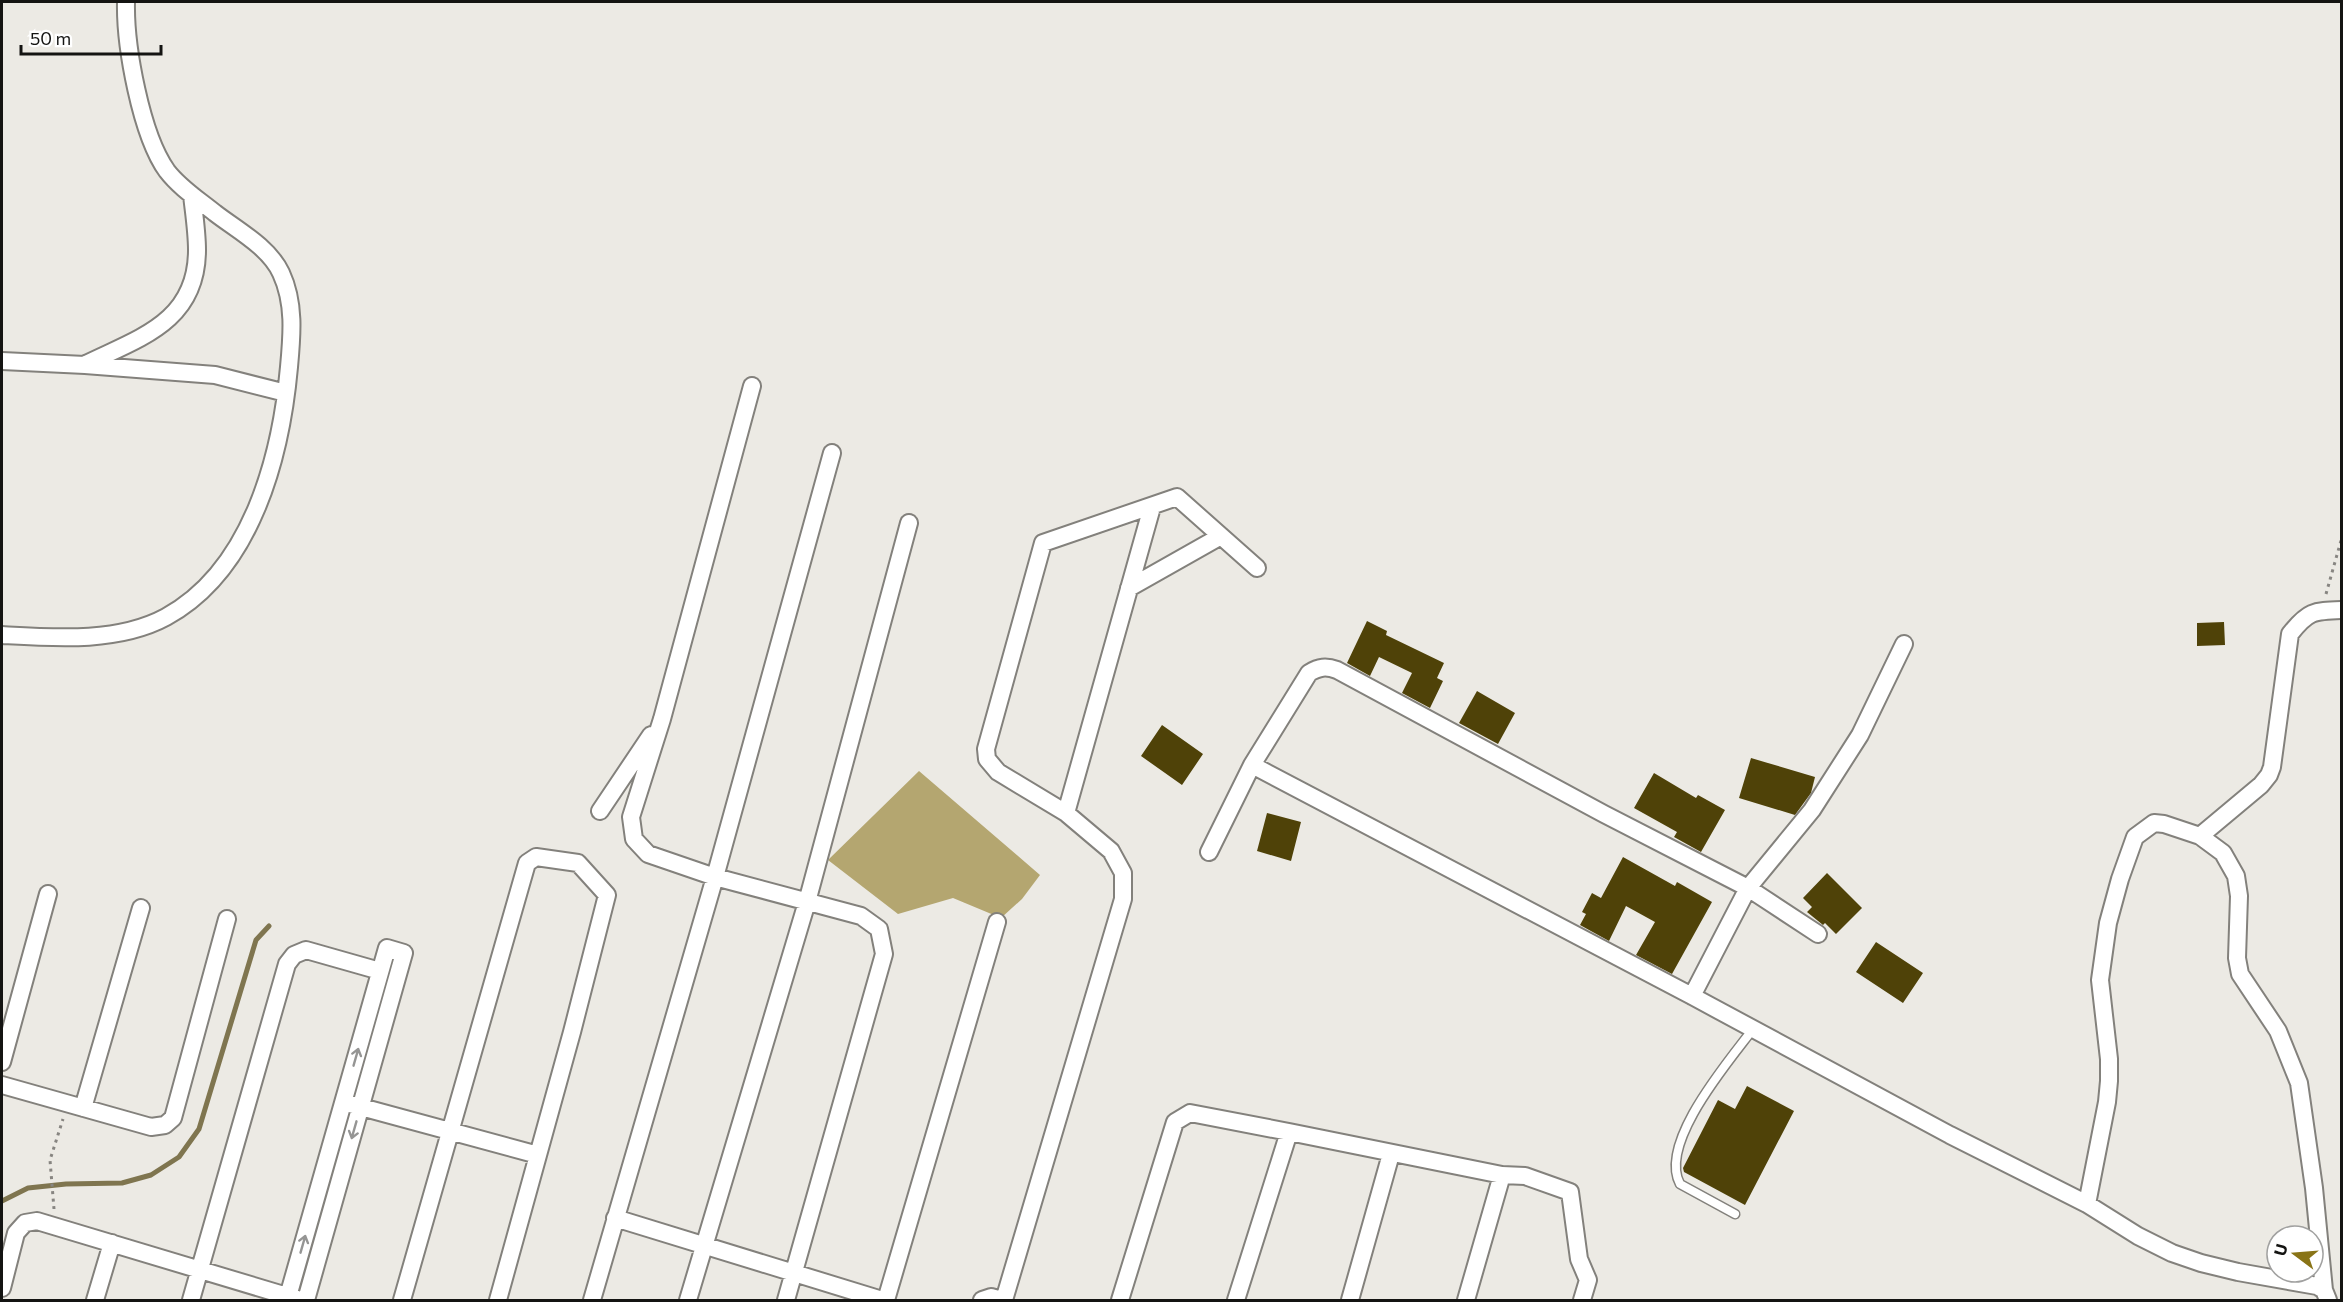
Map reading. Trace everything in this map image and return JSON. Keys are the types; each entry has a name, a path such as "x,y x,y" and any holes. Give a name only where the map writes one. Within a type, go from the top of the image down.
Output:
{"street":[{"path":"2,635 76,639 117,633 166,617 191,599 220,572 242,539 269,474 286,393 292,331 290,299 281,272 265,251 192,195 166,170 143,117 128,48 126,2"},
{"path":"85,364 156,330 175,314 187,293 195,271 197,251 192,195"},
{"path":"2,361 85,364 215,375 286,393"},
{"path":"752,386 662,719 632,817 634,839 648,854 715,877 861,916 879,929 884,954 786,1300"},
{"path":"592,1300 715,877 832,453"},
{"path":"982,1300 991,1297 1003,1300 1123,898 1123,873 1111,851 1066,813 998,772 987,759 986,749 1043,543 1177,497 1257,568"},
{"path":"1066,813 1152,507"},
{"path":"687,1300 807,902 909,523"},
{"path":"1129,588 1221,536"},
{"path":"2200,836 2269,776 2290,633 2304,616 2321,611 2342,610"},
{"path":"1692,996 1748,888 1812,810 1860,735 1905,644"},
{"path":"1209,852 1252,765 1309,673 1317,668 1327,667 1337,670 1604,814 1748,888 1818,934"},
{"path":"600,811 662,719"},
{"path":"1252,765 1692,996 1950,1135 2087,1204 2138,1236 2172,1253 2201,1263 2317,1286 2326,1295"},
{"path":"2087,1204 2109,1081 2109,1059 2100,980 2103,952 2120,879 2135,837 2144,828 2154,823 2164,824 2200,836 2223,854 2236,876 2239,896 2237,957 2240,974 2278,1031 2299,1083 2313,1176 2326,1295"},
{"path":"402,1300 527,863 536,857 578,863 607,895 498,1300"},
{"path":"2,1062 48,894"},
{"path":"76,1106 141,908"},
{"path":"2,1085 151,1127 165,1125 172,1118 227,919"},
{"path":"615,1218 884,1300 997,922"},
{"path":"387,948 404,953 361,1107 296,1299 343,1102 387,948"},
{"path":"192,1300 287,964 294,955 306,950 380,971"},
{"path":"343,1102 538,1155"},
{"path":"1120,1300 1175,1122 1190,1113 1502,1175 1525,1176 1570,1192 1579,1258 1588,1280 1582,1300"},
{"path":"1236,1300 1289,1132"},
{"path":"1350,1300 1391,1154"},
{"path":"1466,1300 1502,1175"},
{"path":"2,1288 16,1233 25,1223 37,1221 296,1299"},
{"path":"95,1300 112,1243"}],"lane":[{"path":"1735,1214 1680,1184 1676,1177 1676,1162 1683,1134 1697,1105 1753,1029"}],"path":[{"path":"2321,611 2342,537"},
{"path":"53,1197 50,1160 76,1106"}],"shaded area":[{"path":"919,771 1040,875 1022,899 1001,918 953,898 898,914 828,860"}],"building":[{"path":"1367,621 1387,631 1386,635 1444,663 1437,678 1443,681 1430,708 1402,693 1412,673 1379,657 1370,676 1347,663"},
{"path":"2224,622 2225,645 2197,646 2197,623"},
{"path":"1477,691 1515,713 1498,744 1459,723"},
{"path":"1162,725 1203,754 1182,785 1141,756"},
{"path":"1751,758 1815,777 1811,793 1795,815 1739,798"},
{"path":"1654,773 1696,798 1698,795 1725,810 1701,852 1674,837 1677,832 1634,808"},
{"path":"1267,813 1301,822 1291,861 1257,851"},
{"path":"1623,857 1675,886 1677,882 1712,902 1672,974 1636,955 1655,922 1626,906 1609,941 1580,925 1586,914 1582,912 1592,893 1601,898"},
{"path":"1827,873 1862,908 1836,934 1825,923 1823,925 1807,912 1812,907 1803,898"},
{"path":"1876,942 1923,973 1903,1003 1856,972"},
{"path":"1747,1086 1794,1111 1745,1205 1684,1172 1683,1168 1718,1100 1735,1109"}],"waterway":[{"path":"2,1201 28,1188 66,1184 122,1183 151,1175 179,1157 199,1129 256,940 269,926"}]}
